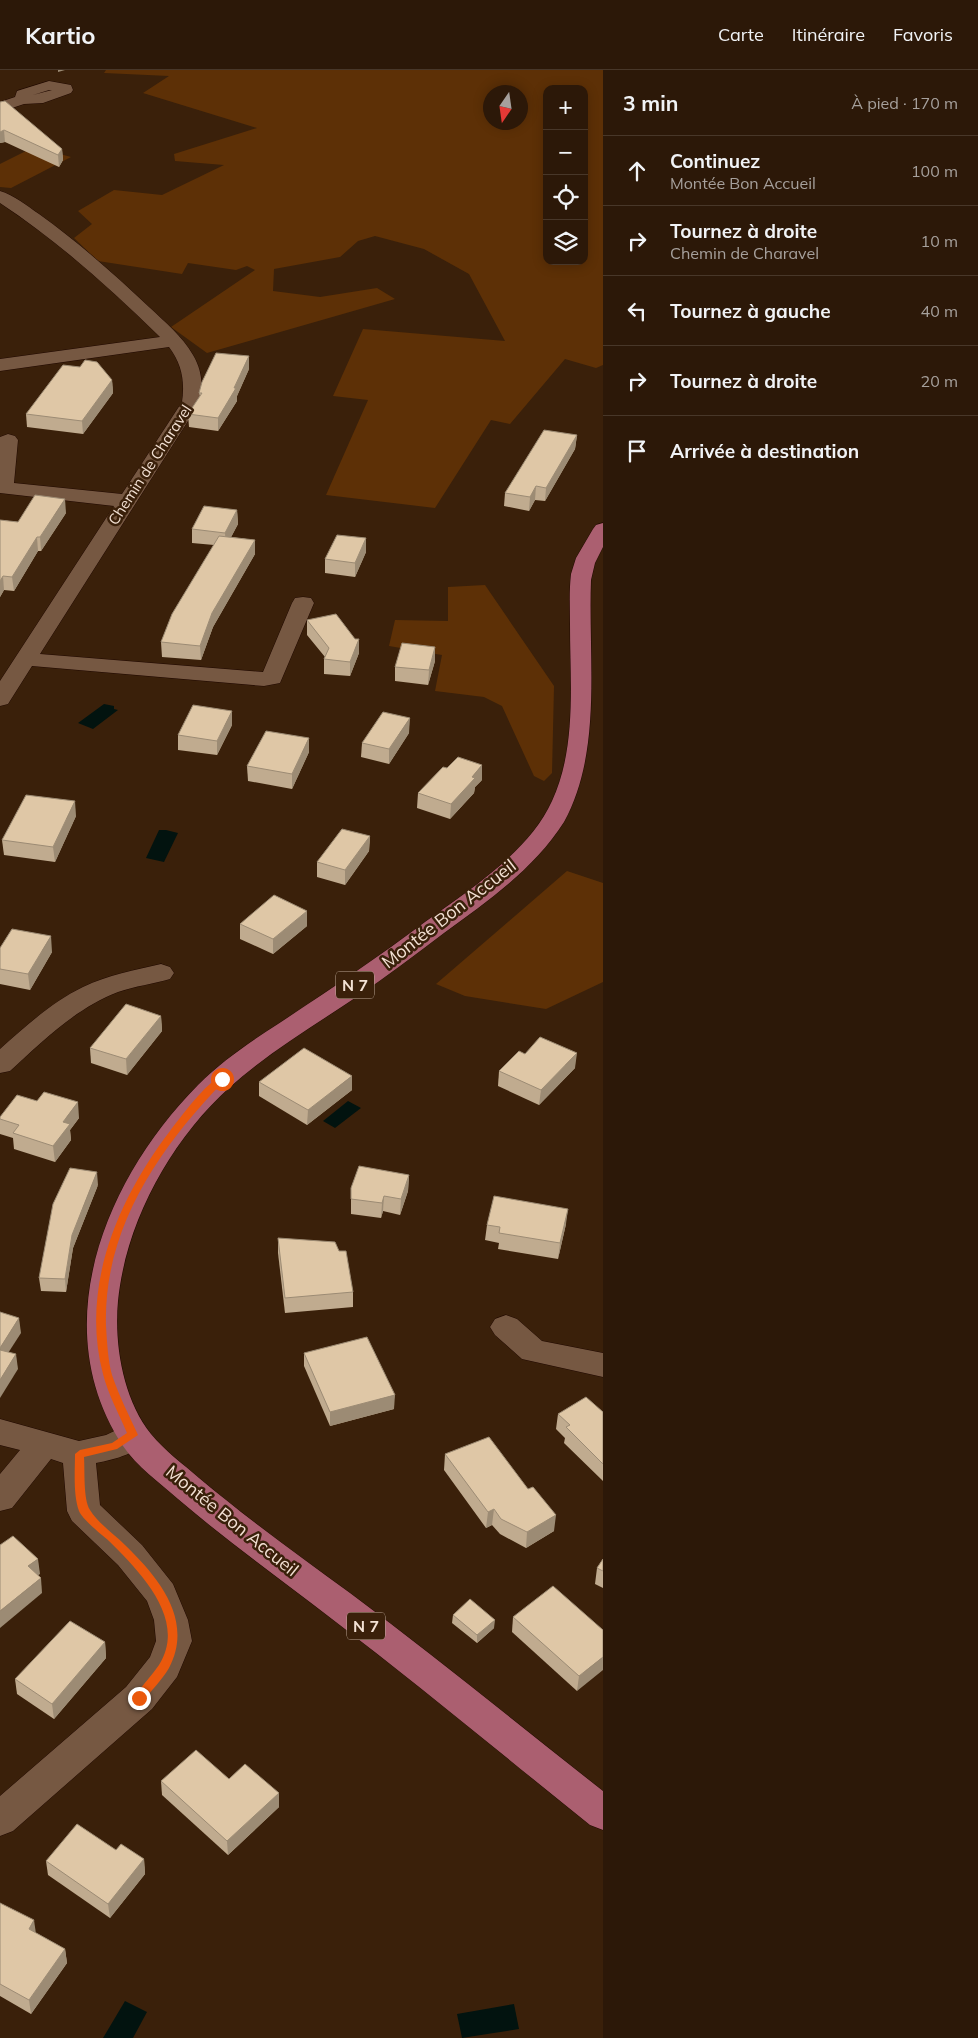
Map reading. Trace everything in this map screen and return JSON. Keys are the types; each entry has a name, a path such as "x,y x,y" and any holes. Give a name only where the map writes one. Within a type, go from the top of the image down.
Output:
{"main road":[{"name":"Montée Bon Accueil","path":"603,529 582,570 580,742 565,802 553,821 527,853 491,886 355,986 268,1042 222,1079 189,1112 162,1147 142,1179 123,1217 107,1260 101,1303 102,1337 107,1374 133,1435 156,1460 216,1513 346,1610 603,1813"}],"street":[{"path":"0,107 23,99"},
{"name":"Chemin de Charavel","path":"0,196 60,238 98,270 174,341 183,351 192,370 194,392 191,402 0,699"},
{"path":"0,365 174,341"},
{"path":"8,440 3,488 127,501"},
{"path":"26,659 272,678 303,603"},
{"path":"0,1064 50,1019 81,1000 108,986 161,973"},
{"path":"506,1327 533,1351 603,1365"},
{"path":"0,1432 80,1454 114,1446 133,1435"},
{"path":"0,1498 44,1444"},
{"path":"0,1819 139,1698 164,1666 174,1641 172,1620 161,1594 130,1556 84,1510 81,1492 80,1454"}],"shaded area":[{"path":"106,70 603,70 603,365 596,368 565,359 510,424 491,420 435,508 326,495 368,400 333,396 363,329 505,341 469,274 424,249 375,236 358,241 340,257 274,269 273,291 320,297 377,288 395,299 207,353 171,327 255,270 247,266 236,270 188,263 182,274 98,261 74,238 92,224 78,211 114,190 162,195 224,165 175,161 174,154 257,128 143,93 169,76 104,73"},
{"path":"34,147 71,157 11,188 0,187 0,164"},
{"path":"485,585 554,686 552,773 544,781 534,776 502,706 484,697 435,691 442,655 389,646 395,620 448,621 448,587"},
{"path":"104,704 114,706 114,709 118,710 93,729 78,723"},
{"path":"159,830 178,833 164,862 146,858"},
{"path":"567,871 603,883 603,982 546,1009 465,996 436,984"},
{"path":"348,1101 361,1108 335,1128 323,1121"},
{"path":"125,2001 147,2012 133,2038 103,2038"},
{"path":"514,2004 519,2029 462,2038 457,2014"}],"building":[{"path":"5,101 62,149 58,155 4,130 0,132 0,102"},
{"path":"216,353 249,356 234,388 236,388 218,418 188,414 202,393 199,393 202,382"},
{"path":"85,360 97,362 112,380 82,421 26,414 63,365 80,367"},
{"path":"544,430 577,435 546,488 536,486 530,497 505,493"},
{"path":"35,495 65,499 40,537 37,537 12,577 3,576 0,581 0,520 18,522"},
{"path":"204,506 237,510 225,533 192,529"},
{"path":"337,535 366,538 355,563 325,559"},
{"path":"219,536 255,540 212,613 200,646 161,642 172,614"},
{"path":"336,614 355,639 359,639 350,662 324,659 329,648 307,620"},
{"path":"402,643 435,647 429,670 395,667"},
{"path":"193,705 232,711 217,741 178,735"},
{"path":"383,712 410,718 389,749 362,743"},
{"path":"266,731 309,738 292,774 247,766"},
{"path":"458,757 482,765 472,777 475,778 451,804 418,793 443,767 447,768"},
{"path":"26,795 75,801 53,847 2,840"},
{"path":"342,829 370,836 345,870 317,862"},
{"path":"274,895 307,911 273,939 240,924"},
{"path":"12,929 51,936 28,974 0,969 0,948"},
{"path":"126,1004 161,1016 126,1059 90,1048"},
{"path":"540,1037 577,1053 541,1090 499,1071 519,1051 525,1054"},
{"path":"304,1048 352,1076 308,1110 259,1082"},
{"path":"44,1092 78,1102 63,1122 70,1124 53,1146 13,1133 19,1125 0,1119 17,1095 37,1101"},
{"path":"359,1166 409,1175 401,1199 384,1196 382,1203 351,1199 351,1188"},
{"path":"70,1168 97,1172 72,1235 65,1279 39,1278 53,1204"},
{"path":"494,1196 568,1209 560,1243 499,1233 500,1227 487,1225"},
{"path":"278,1238 335,1242 339,1251 346,1251 353,1292 285,1298"},
{"path":"0,1312 19,1318 0,1348"},
{"path":"367,1337 395,1395 330,1412 304,1353"},
{"path":"0,1350 16,1354 0,1380"},
{"path":"586,1397 603,1412 603,1464 566,1427 570,1425 558,1414"},
{"path":"489,1437 528,1489 533,1487 556,1515 527,1532 501,1519 494,1509 488,1512 445,1454"},
{"path":"13,1536 38,1559 28,1566 41,1578 0,1611 0,1545"},
{"path":"603,1559 603,1571 597,1568"},
{"path":"553,1586 603,1630 603,1657 579,1676 513,1617"},
{"path":"470,1599 495,1620 477,1635 453,1615"},
{"path":"70,1621 105,1642 52,1704 15,1679"},
{"path":"196,1750 229,1779 245,1764 279,1793 227,1841 161,1781"},
{"path":"77,1824 116,1850 121,1844 144,1859 108,1904 46,1861"},
{"path":"0,1903 34,1920 29,1929 65,1949 29,2000 0,1984"}],"route":[{"path":"139,1698 164,1666 174,1641 172,1620 161,1594 130,1556 84,1510 81,1492 80,1454 114,1446 133,1435 107,1374 102,1337 101,1303 107,1260 123,1217 142,1179 162,1147 189,1112 222,1079"}]}
